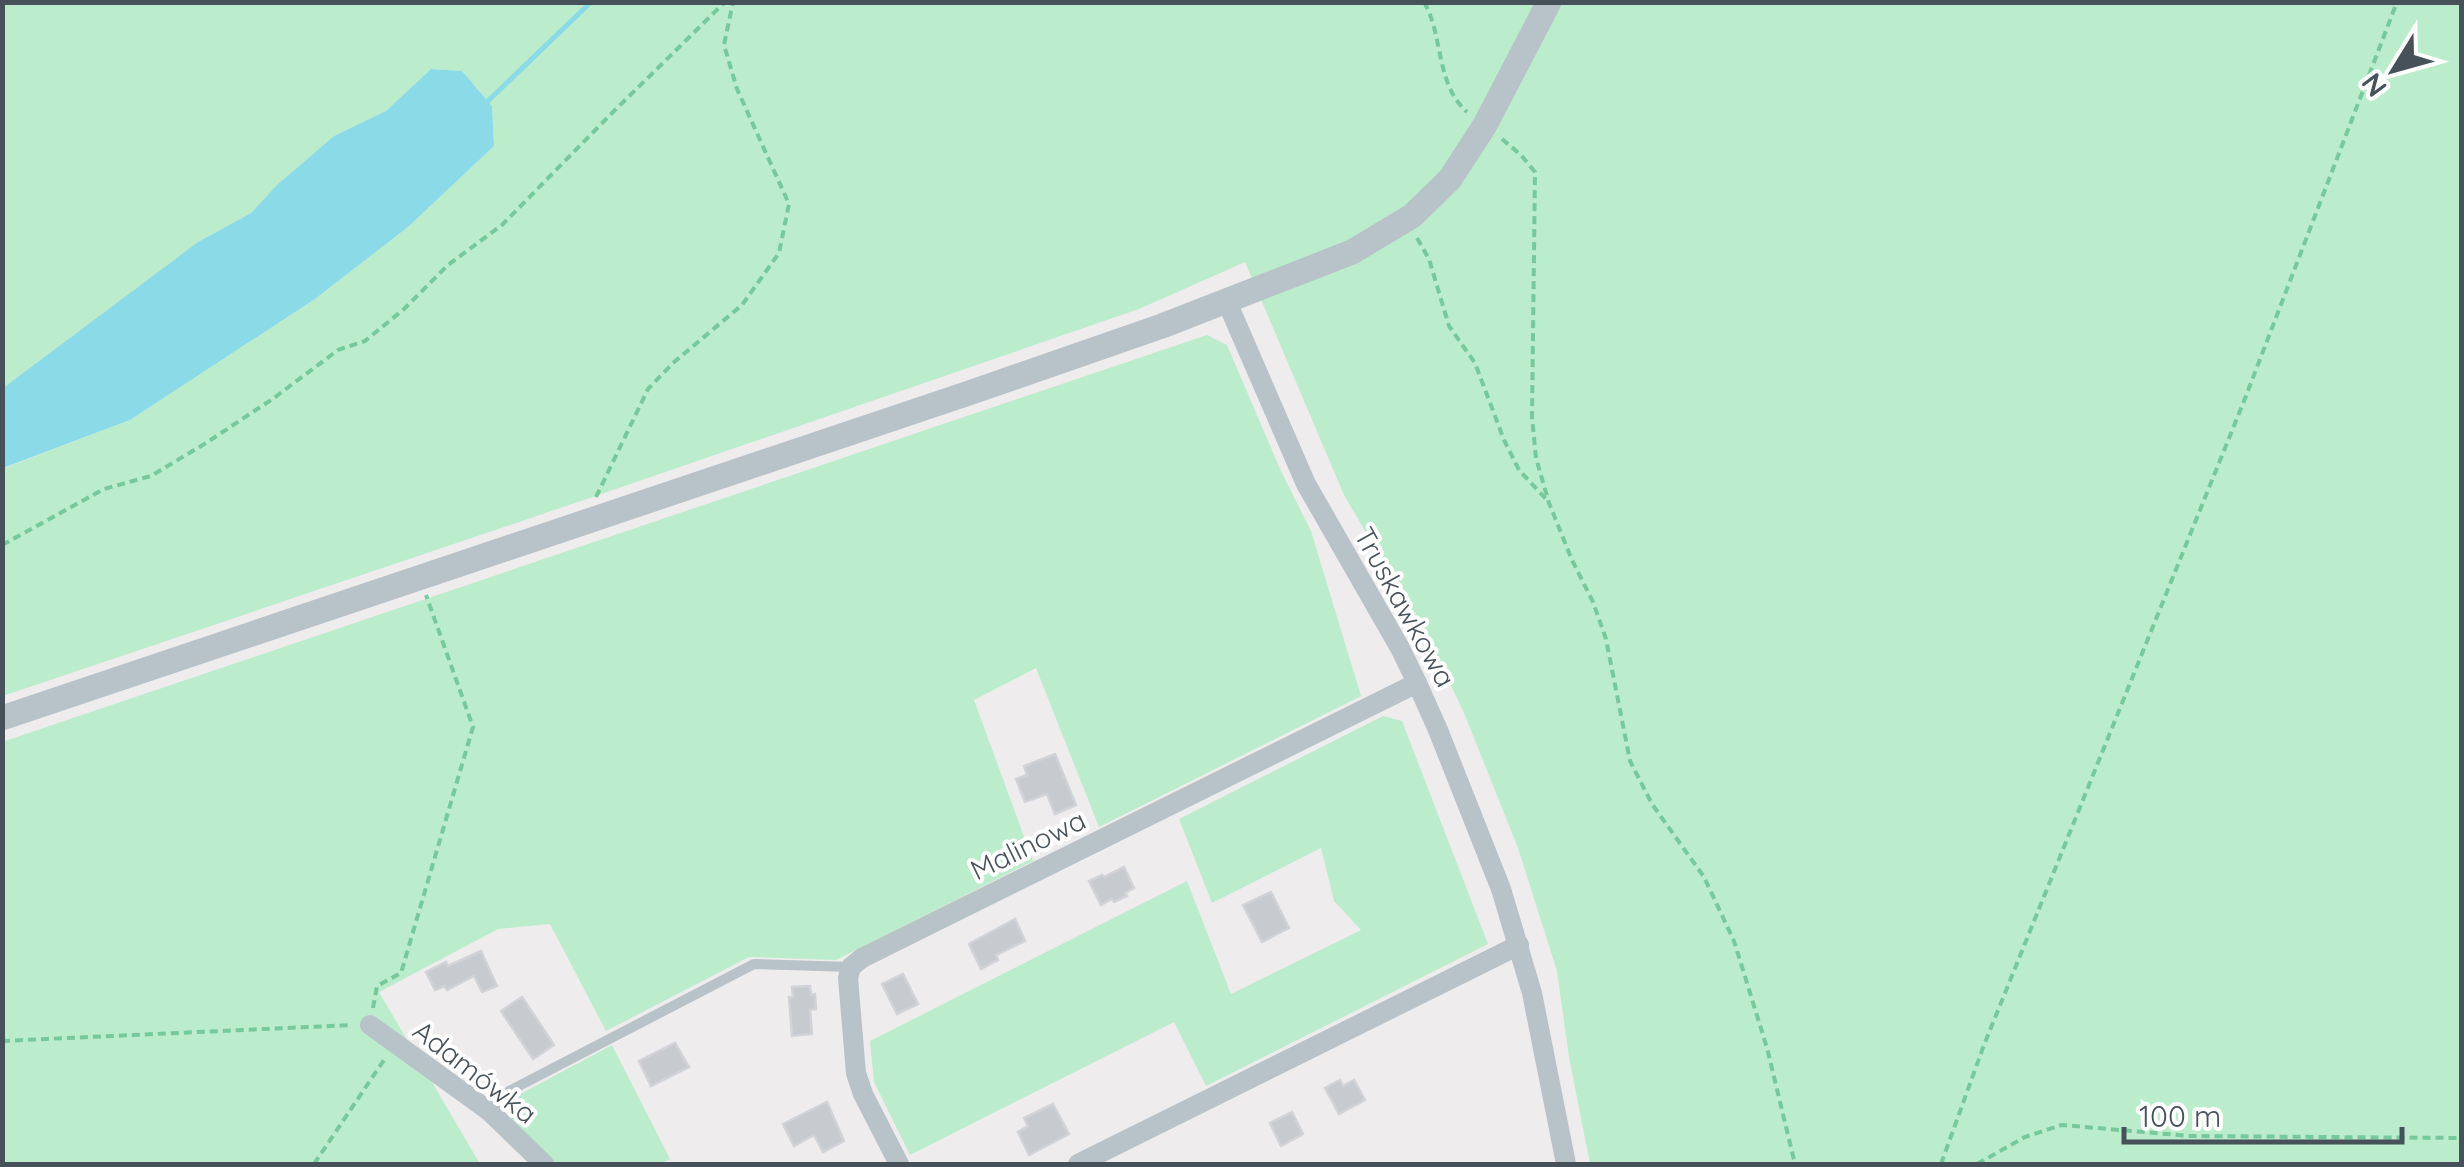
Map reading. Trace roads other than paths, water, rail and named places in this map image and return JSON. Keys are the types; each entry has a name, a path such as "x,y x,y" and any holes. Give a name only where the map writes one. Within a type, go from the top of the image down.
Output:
{"street":[{"path":"2,718 987,387 1228,302 1352,252 1407,220 1450,180 1485,125 1549,2"},
{"name":"Truskawkowa","path":"1228,302 1306,484 1417,682 1501,890 1532,993 1566,1164"},
{"name":"Malinowa","path":"852,967 862,958 1417,682"},
{"path":"1078,1164 1519,945"},
{"path":"852,967 848,978 856,1073 899,1164"},
{"name":"Adamówka","path":"370,1025 490,1111 544,1164"}],"lane":[{"path":"490,1111 509,1091 754,964 852,967"}],"water":[{"path":"431,69 462,71 492,106 494,146 408,227 315,299 130,420 3,468 3,388 198,242 251,213 334,136 386,111"}],"waterway":[{"path":"488,101 591,2"}]}
